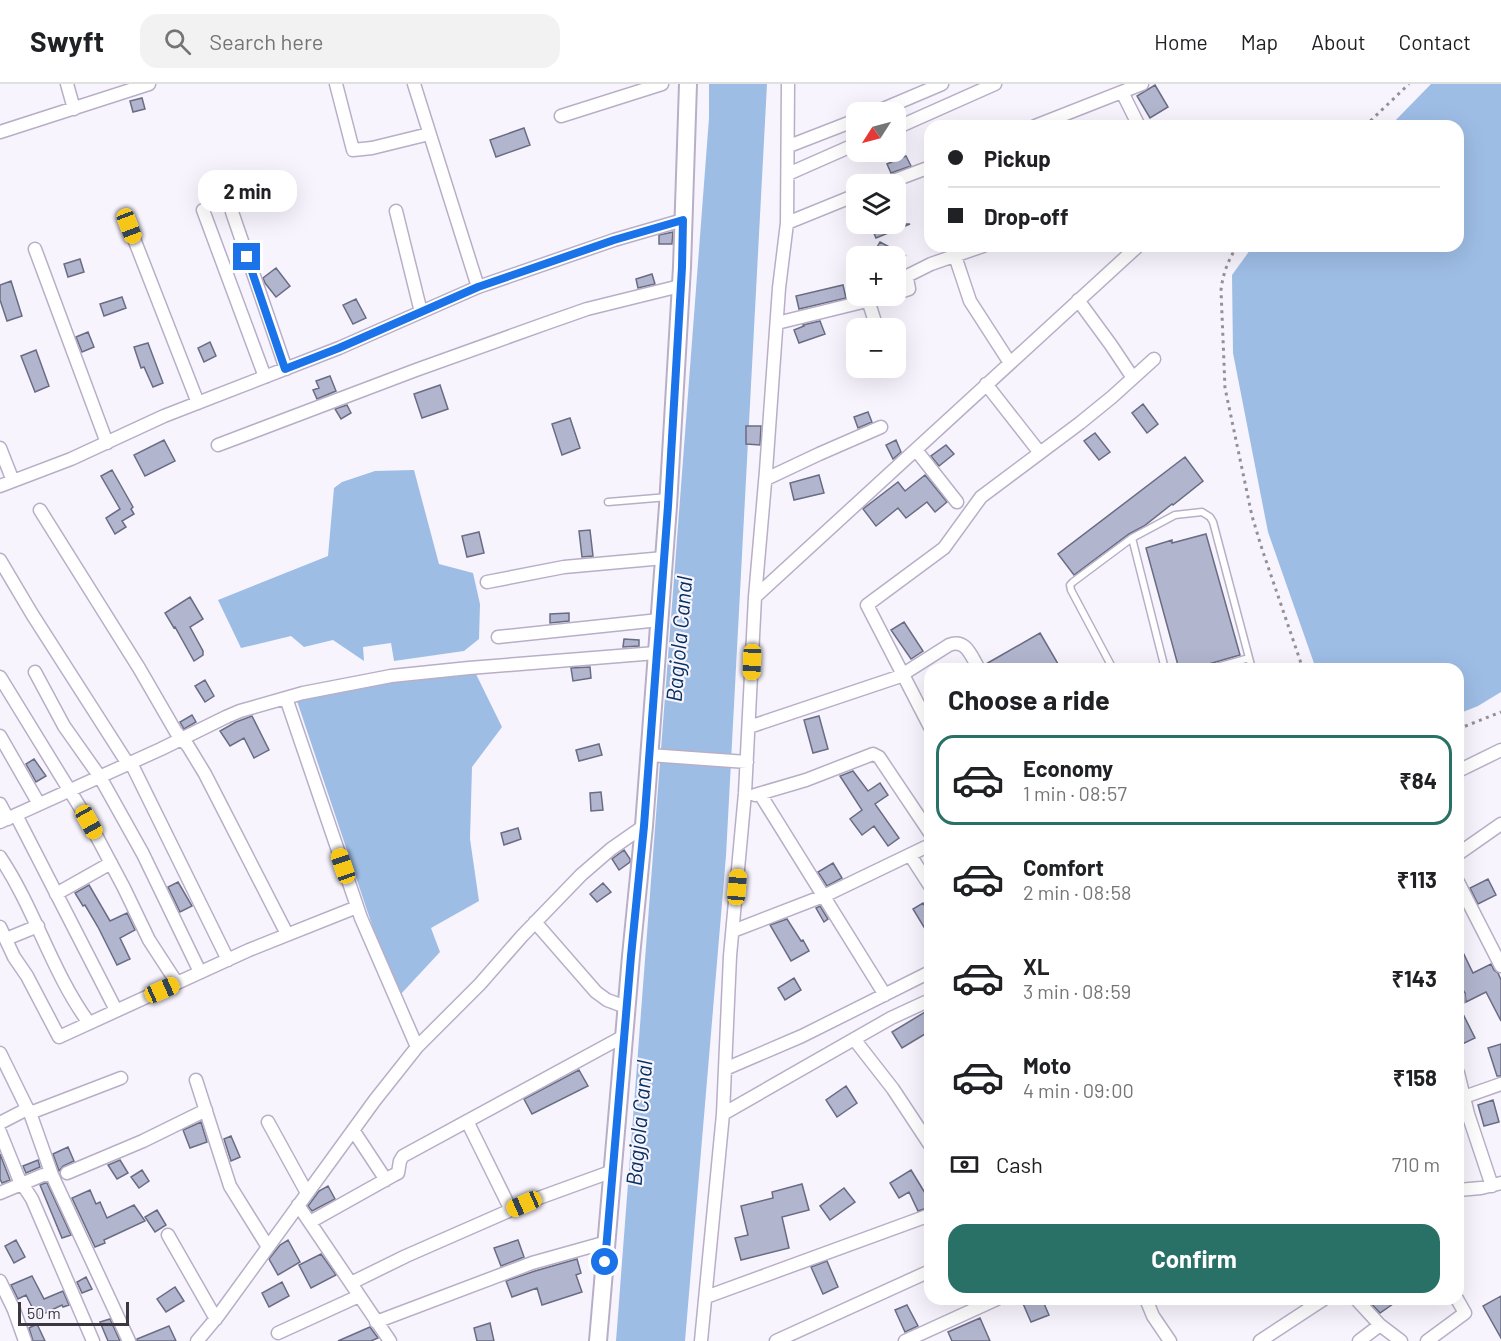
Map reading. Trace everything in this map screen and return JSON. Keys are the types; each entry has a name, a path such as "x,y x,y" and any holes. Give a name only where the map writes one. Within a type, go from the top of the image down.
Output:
{"street":[{"path":"67,84 74,109"},
{"path":"0,132 74,109 126,88 149,84"},
{"path":"336,84 353,150 372,148 429,134"},
{"path":"414,84 478,287"},
{"path":"561,116 662,84"},
{"path":"598,1341 626,1007 644,826 664,558 680,286 688,84"},
{"path":"701,1341 723,1114 733,931 745,798 755,597 766,479 779,288 787,223 788,84"},
{"path":"900,102 942,84"},
{"path":"906,124 995,84"},
{"path":"1050,120 1137,85"},
{"path":"1122,92 1136,120"},
{"path":"789,146 846,124"},
{"path":"788,174 846,148"},
{"path":"906,176 924,169"},
{"path":"787,223 846,199"},
{"path":"203,210 265,377"},
{"path":"396,211 421,312"},
{"path":"232,212 285,369"},
{"path":"0,486 71,459 164,416 339,348 478,287 614,240 683,220"},
{"path":"129,226 198,403"},
{"path":"34,249 107,443"},
{"path":"906,278 932,264 967,252"},
{"path":"755,597 1131,252"},
{"path":"956,256 970,301 1010,363"},
{"path":"218,445 547,322 588,309 680,286"},
{"path":"1078,300 1133,378"},
{"path":"777,323 846,306"},
{"path":"924,712 867,605 944,548 981,497 1080,423 1154,359"},
{"path":"986,384 1040,453"},
{"path":"766,479 881,427"},
{"path":"0,448 13,481"},
{"path":"916,450 957,502"},
{"path":"40,510 139,668 176,732 188,746 205,774 287,934"},
{"path":"487,582 564,567 664,558"},
{"path":"0,560 32,614 129,763 179,858 228,960"},
{"path":"498,637 659,620"},
{"path":"749,727 903,674 956,642 962,644 975,663"},
{"path":"8,819 240,711 303,693 402,675 656,653"},
{"path":"35,672 64,726 100,777 143,854 200,972"},
{"path":"0,676 71,790 111,863 149,940 177,983"},
{"path":"286,698 357,908 417,1047"},
{"path":"0,736 39,804"},
{"path":"1464,768 1501,750"},
{"path":"745,798 806,780 873,754 879,757 924,824"},
{"path":"649,755 747,762"},
{"path":"760,794 885,995"},
{"path":"0,804 56,894 116,1010"},
{"path":"1464,850 1501,824"},
{"path":"197,1341 216,1319 375,1100 417,1047 480,984 581,875 611,849 644,826"},
{"path":"733,931 824,896 924,848"},
{"path":"910,855 924,877"},
{"path":"0,857 38,926 69,992 89,1023"},
{"path":"56,894 111,863"},
{"path":"1464,894 1501,966"},
{"path":"0,927 59,1037 287,934 357,908"},
{"path":"536,922 596,992 607,1000 626,1007"},
{"path":"6,939 38,926"},
{"path":"725,1069 802,1036 924,975"},
{"path":"723,1114 891,1018 924,1003"},
{"path":"310,1222 398,1173 403,1156 624,1036"},
{"path":"854,1040 893,1089 924,1136"},
{"path":"0,1053 29,1111 52,1175 129,1341"},
{"path":"0,1123 26,1110 29,1111 120,1078"},
{"path":"196,1080 230,1186 268,1247"},
{"path":"1464,1189 1496,1184 1468,1114 1464,1097 1501,1084"},
{"path":"67,1173 143,1141 206,1110"},
{"path":"468,1121 511,1210"},
{"path":"268,1122 307,1193"},
{"path":"353,1131 386,1180"},
{"path":"0,1132 22,1184 32,1199 93,1341"},
{"path":"351,1283 406,1256 536,1199 613,1172"},
{"path":"0,1193 43,1175 52,1175"},
{"path":"298,1205 390,1341"},
{"path":"706,1297 924,1217"},
{"path":"168,1235 216,1319"},
{"path":"376,1322 532,1263 607,1242"},
{"path":"776,1341 924,1273"},
{"path":"0,1281 5,1306 24,1341"},
{"path":"278,1333 359,1296"},
{"path":"905,1341 984,1305"},
{"path":"1148,1305 1170,1341"},
{"path":"1260,1341 1315,1305"},
{"path":"1362,1305 1380,1325 1401,1341"},
{"path":"1427,1341 1465,1313 1460,1305"},
{"path":"1359,1341 1380,1325"}],"lane":[{"path":"608,502 668,497"},
{"path":"1110,663 1070,585 1132,538 1178,514 1202,512 1210,517 1250,663"},
{"path":"1132,538 1163,663"},
{"path":"1231,663 1249,658"}],"path":[{"path":"1371,120 1409,84"},
{"path":"1234,252 1222,276 1221,290 1225,388 1252,516 1301,663"},
{"path":"1464,727 1501,712"}],"water":[{"name":"Bagjola Canal","path":"709,84 767,84 726,856 685,1341 616,1341 709,118"},
{"path":"1431,84 1501,84 1501,692 1464,712 1464,663 1314,663 1268,532 1233,353 1232,275 1249,252 1464,252 1464,120 1396,120"},
{"path":"414,470 439,564 473,573 480,604 479,639 464,651 394,661 391,643 363,647 364,661 333,640 304,647 291,636 241,648 218,600 328,556 334,488 342,482 375,471"},
{"path":"474,670 502,727 472,767 470,839 479,901 431,928 440,952 400,995 373,928 296,698 383,679"}],"building":[{"path":"1155,85 1168,107 1150,118 1137,96"},
{"path":"142,98 145,109 133,112 130,101"},
{"path":"524,128 530,145 496,157 490,140"},
{"path":"906,156 911,166 891,173 887,164 906,162"},
{"path":"673,232 672,244 659,244 659,235"},
{"path":"874,234 886,234 876,238"},
{"path":"80,259 84,272 68,277 64,264"},
{"path":"276,268 290,286 276,297 263,278"},
{"path":"652,274 655,284 638,288 636,279"},
{"path":"11,281 22,316 7,321 0,300 0,285"},
{"path":"843,285 846,298 799,309 796,296"},
{"path":"122,297 126,308 104,316 100,304"},
{"path":"356,299 366,318 353,324 343,305"},
{"path":"820,321 825,334 799,343 794,330"},
{"path":"88,332 94,347 82,352 76,337"},
{"path":"210,342 216,356 204,362 198,348"},
{"path":"148,343 163,383 153,387 144,367 141,368 134,347"},
{"path":"36,350 49,386 35,392 21,356"},
{"path":"330,376 336,391 317,399 313,390 319,388 316,381"},
{"path":"440,385 448,409 422,418 414,394"},
{"path":"1143,404 1158,424 1147,433 1132,413"},
{"path":"347,405 351,413 341,419 335,409"},
{"path":"868,412 872,422 858,428 854,417"},
{"path":"570,418 580,448 562,455 552,424"},
{"path":"746,426 761,426 760,445 746,444"},
{"path":"1095,433 1110,452 1099,460 1084,441"},
{"path":"164,440 175,461 145,476 134,455"},
{"path":"896,440 901,452 893,459 886,445"},
{"path":"946,445 954,454 939,466 931,456"},
{"path":"1185,457 1203,481 1074,575 1058,554"},
{"path":"112,470 133,507 131,509 134,514 122,521 126,527 115,534 106,518 120,509 101,476"},
{"path":"819,475 824,493 794,500 790,483"},
{"path":"925,475 947,502 935,512 927,502 906,518 898,508 876,526 863,509 898,482 905,491"},
{"path":"590,530 593,556 582,557 579,531"},
{"path":"479,532 484,553 467,557 462,536"},
{"path":"1206,534 1240,655 1212,663 1177,663 1146,548 1172,540 1172,543"},
{"path":"190,597 203,619 190,627 203,651 203,655 194,661 165,613"},
{"path":"569,613 569,621 550,623 550,614"},
{"path":"904,622 923,651 911,659 891,630"},
{"path":"1040,633 1058,663 988,663"},
{"path":"624,639 639,640 639,646 623,647"},
{"path":"590,667 591,678 573,681 571,668"},
{"path":"205,680 214,696 205,702 195,686"},
{"path":"192,715 196,722 184,729 180,722"},
{"path":"252,716 269,750 254,758 244,738 230,746 220,731"},
{"path":"819,716 828,749 813,753 804,720"},
{"path":"599,744 602,755 579,761 576,750"},
{"path":"34,759 46,776 36,782 26,764"},
{"path":"853,771 868,791 880,783 888,795 875,804 899,838 888,846 874,826 862,835 850,819 862,810 840,776"},
{"path":"601,792 603,810 591,811 590,793"},
{"path":"518,828 521,839 504,845 501,833"},
{"path":"624,850 630,862 619,870 612,859"},
{"path":"833,863 842,878 827,886 818,872"},
{"path":"1488,879 1496,895 1478,904 1470,888"},
{"path":"178,882 192,906 180,912 168,887"},
{"path":"603,883 611,892 597,902 590,894"},
{"path":"89,885 110,921 127,913 135,930 120,938 130,959 117,965 98,927 75,893"},
{"path":"923,903 924,905 924,927 913,909"},
{"path":"820,906 828,919 824,922 816,908"},
{"path":"787,919 809,951 791,961 770,925"},
{"path":"1464,954 1473,973 1491,964 1501,980 1501,1021 1486,992 1466,1002"},
{"path":"794,978 801,990 785,1000 778,988"},
{"path":"924,1013 924,1035 902,1048 892,1032"},
{"path":"1464,1016 1475,1038 1464,1043"},
{"path":"1501,1044 1501,1076 1497,1076 1488,1048"},
{"path":"579,1070 588,1086 532,1114 524,1099"},
{"path":"846,1086 857,1103 837,1117 826,1100"},
{"path":"1493,1100 1499,1122 1484,1126 1478,1105"},
{"path":"201,1122 207,1142 190,1148 183,1130"},
{"path":"231,1136 240,1157 231,1161 224,1139"},
{"path":"68,1147 74,1161 63,1166 59,1171 53,1154"},
{"path":"0,1154 10,1180 2,1183 0,1179"},
{"path":"38,1160 40,1167 26,1173 23,1166"},
{"path":"120,1160 128,1173 117,1179 108,1165"},
{"path":"142,1170 149,1181 139,1188 131,1177"},
{"path":"911,1170 924,1191 924,1209 918,1211 909,1192 899,1198 890,1183"},
{"path":"45,1183 71,1235 62,1238 40,1185"},
{"path":"802,1184 809,1210 782,1217 789,1248 741,1260 735,1238 748,1235 741,1206 773,1198 772,1192"},
{"path":"328,1186 335,1199 312,1211 308,1206 319,1191"},
{"path":"844,1188 855,1202 830,1220 820,1206"},
{"path":"90,1190 96,1204 100,1202 107,1218 134,1205 145,1221 104,1240 105,1243 95,1247 72,1198"},
{"path":"157,1210 166,1225 155,1232 145,1217"},
{"path":"16,1240 25,1257 14,1263 5,1246"},
{"path":"288,1240 300,1262 278,1275 269,1259 280,1245"},
{"path":"518,1240 524,1257 501,1266 494,1248"},
{"path":"321,1254 336,1275 311,1288 299,1265"},
{"path":"577,1259 581,1273 576,1275 582,1292 542,1305 537,1288 512,1297 506,1281"},
{"path":"827,1261 838,1287 823,1294 811,1267"},
{"path":"32,1276 44,1299 63,1291 69,1305 63,1307 62,1305 37,1317 26,1295 18,1299 11,1285"},
{"path":"86,1277 92,1289 82,1293 77,1282"},
{"path":"282,1282 289,1296 269,1307 262,1293"},
{"path":"175,1287 184,1301 166,1312 157,1299"},
{"path":"1501,1296 1501,1338 1483,1306"},
{"path":"907,1305 918,1326 905,1332 895,1310"},
{"path":"1024,1305 1045,1305 1049,1315 1031,1322"},
{"path":"1373,1305 1391,1305 1380,1313"},
{"path":"980,1318 990,1341 952,1341 948,1332"},
{"path":"110,1319 120,1341 108,1341 100,1322"},
{"path":"490,1323 494,1341 477,1341 474,1328"},
{"path":"37,1324 45,1341 33,1341 29,1328"},
{"path":"169,1326 176,1341 137,1341 137,1339"},
{"path":"370,1327 378,1338 371,1341 338,1341"}],"route":[{"path":"247,257 285,369 478,287 614,240 683,220 668,506 644,826 605,1262"}]}
